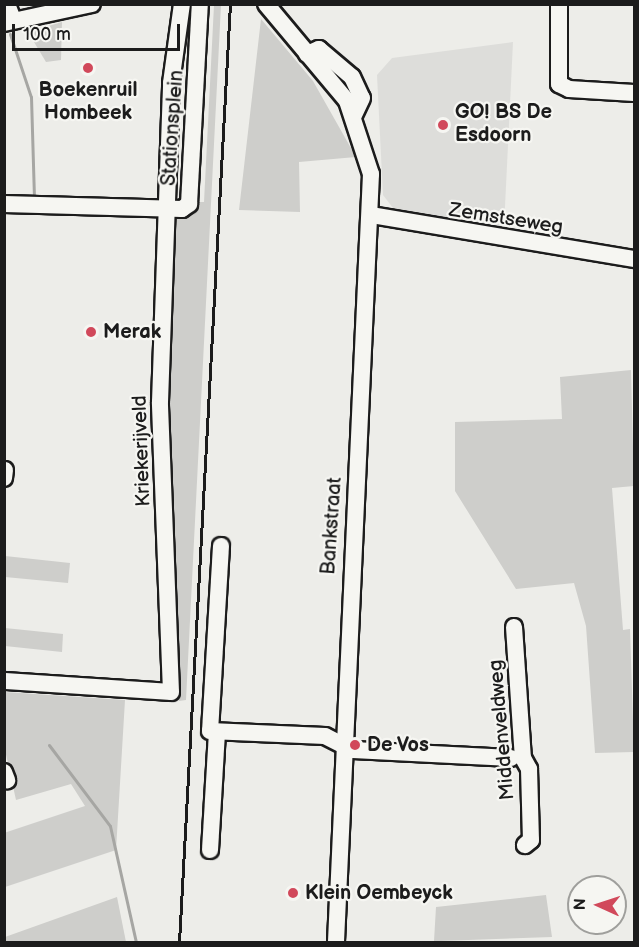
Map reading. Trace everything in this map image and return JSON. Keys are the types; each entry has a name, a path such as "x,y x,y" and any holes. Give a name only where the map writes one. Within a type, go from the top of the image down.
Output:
{"street":[{"path":"8,16 92,4"},
{"name":"Stationsplein","path":"182,4 171,83 166,209 189,204 200,4"},
{"name":"Bankstraat","path":"267,4 307,54 319,49 352,77 362,98 354,115 371,174 371,215 341,747 336,942"},
{"path":"559,4 559,84 569,90 634,93"},
{"path":"4,204 166,209"},
{"name":"Kriekerijveld","path":"4,681 171,692 160,402 166,209"},
{"name":"Zemstseweg","path":"371,215 634,258"},
{"path":"210,850 217,732 210,731 221,546"},
{"name":"Middenveldweg","path":"514,627 531,829 525,845"},
{"name":"Middenveldweg","path":"217,732 325,736 341,747 511,758"}],"shaded area":[{"path":"214,5 221,5 186,700 179,701 167,488 171,220 192,215 197,202 204,202"},
{"path":"261,19 313,81 356,157 299,162 300,212 239,210"},
{"path":"62,22 61,60 46,62 28,32"},
{"name":"GO! BS De Esdoorn","path":"513,42 504,227 393,208 383,195 377,75 392,58"},
{"path":"631,370 634,486 612,488 623,630 630,629 634,752 595,753 586,626 574,583 516,589 455,491 455,422 562,419 560,377"},
{"path":"5,556 70,563 68,583 5,577"},
{"path":"5,628 63,634 62,652 5,646"},
{"path":"5,692 125,700 116,850 5,887 4,833 85,806 71,784 16,800 5,750"},
{"path":"546,895 552,937 413,942 434,941 436,907"},
{"path":"117,897 126,942 5,942 5,937"}],"waterway":[{"path":"10,34 31,97 34,196"},
{"path":"49,745 110,826 136,942"}],"railway":[{"path":"179,942 230,4"}],"place":[{"name":"Boekenruil Hombeek","path":"88,68"},
{"name":"GO! BS De Esdoorn","path":"443,125"},
{"name":"Merak","path":"91,332"},
{"name":"De Vos","path":"355,745"},
{"name":"Klein Oembeyck","path":"293,893"}]}
